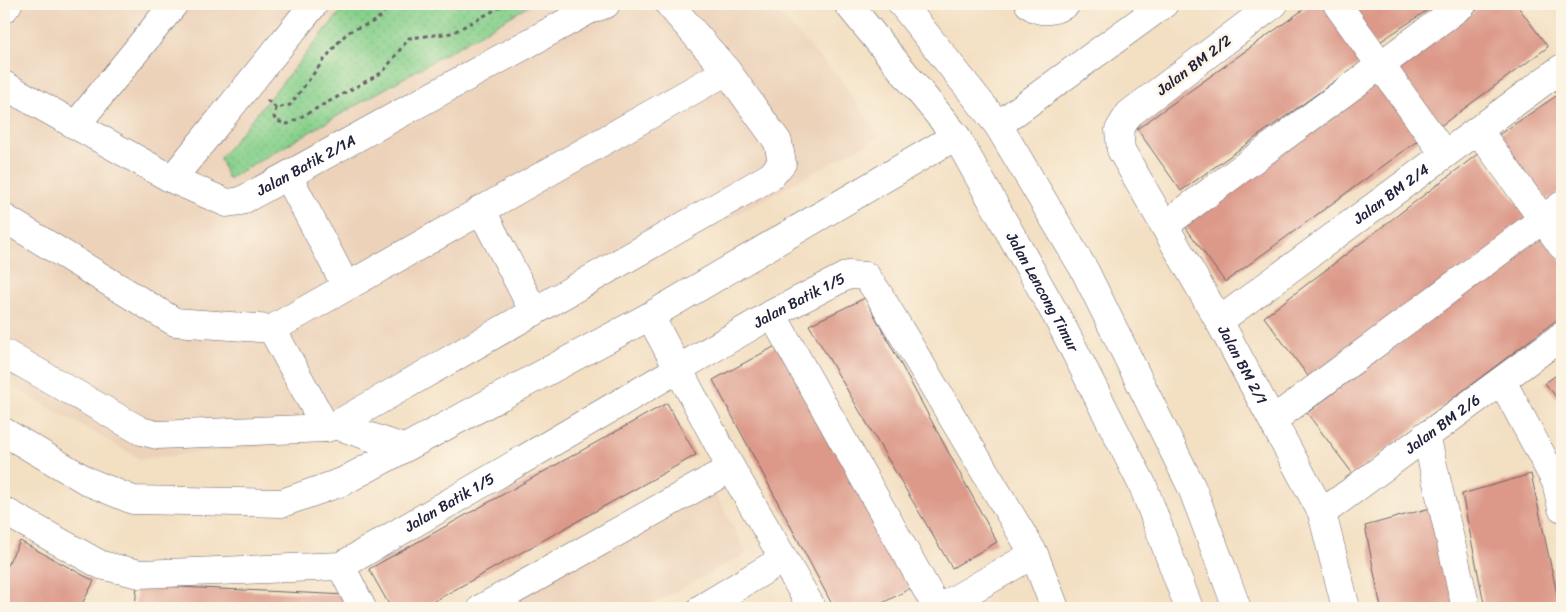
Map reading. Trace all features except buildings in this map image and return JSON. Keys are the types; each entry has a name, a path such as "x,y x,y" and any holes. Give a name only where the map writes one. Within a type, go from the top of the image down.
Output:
{"main road":[{"path":"4,9 8,4"},
{"path":"76,125 174,4"},
{"path":"172,179 247,84 314,4"},
{"name":"Jalan Batik 2/1A","path":"4,85 172,179 227,203 241,201 589,10 606,4"},
{"path":"331,427 771,176 782,163 778,142 727,71 669,4"},
{"name":"Jalan Lencong Timur","path":"848,4 956,136 1062,326 1143,486 1189,608"},
{"path":"902,4 998,125 1085,271 1117,332 1192,488 1236,608"},
{"path":"1030,4 1044,11 1062,6"},
{"path":"998,125 1164,4"},
{"name":"Jalan BM 2/2","path":"1120,130 1129,114 1274,4"},
{"path":"1337,4 1444,154"},
{"path":"1165,225 1463,4"},
{"name":"Jalan BM 2/4","path":"1219,320 1562,68"},
{"path":"4,218 175,322 272,329 727,71"},
{"name":"Jalan BM 2/1","path":"1120,130 1121,150 1219,320 1322,513 1346,608"},
{"path":"1478,130 1553,212 1562,246"},
{"path":"4,432 89,482 133,500 282,503 342,482 650,316 956,136"},
{"path":"288,176 346,286"},
{"path":"481,209 534,312"},
{"path":"1272,420 1553,212"},
{"name":"Jalan Batik 1/5","path":"4,511 102,565 140,574 342,566 679,367 772,314 848,275 866,276 878,292 1034,554"},
{"path":"772,314 939,608 1034,554 1055,608"},
{"path":"650,316 679,367 731,468 812,608"},
{"path":"272,329 331,427"},
{"name":"Jalan BM 2/6","path":"1322,513 1562,336"},
{"path":"4,353 141,431 157,435 331,427 404,448"},
{"path":"1502,381 1560,489"},
{"path":"1426,435 1466,608"},
{"path":"482,608 731,468"},
{"path":"702,608 783,559"},
{"path":"342,566 362,608"}],"path":[{"path":"276,108 290,104 348,33 377,21 386,10 387,4"},
{"path":"276,108 274,117 276,121 284,125 288,124 383,72 409,38 452,33 506,4"},
{"path":"247,84 276,108"}],"shaded area":[{"path":"4,4 770,4 840,79 880,136 324,440 140,459 4,382"},
{"path":"713,489 747,553 645,608 494,608"}],"green space":[{"path":"347,4 532,4 228,179 220,158"}]}
